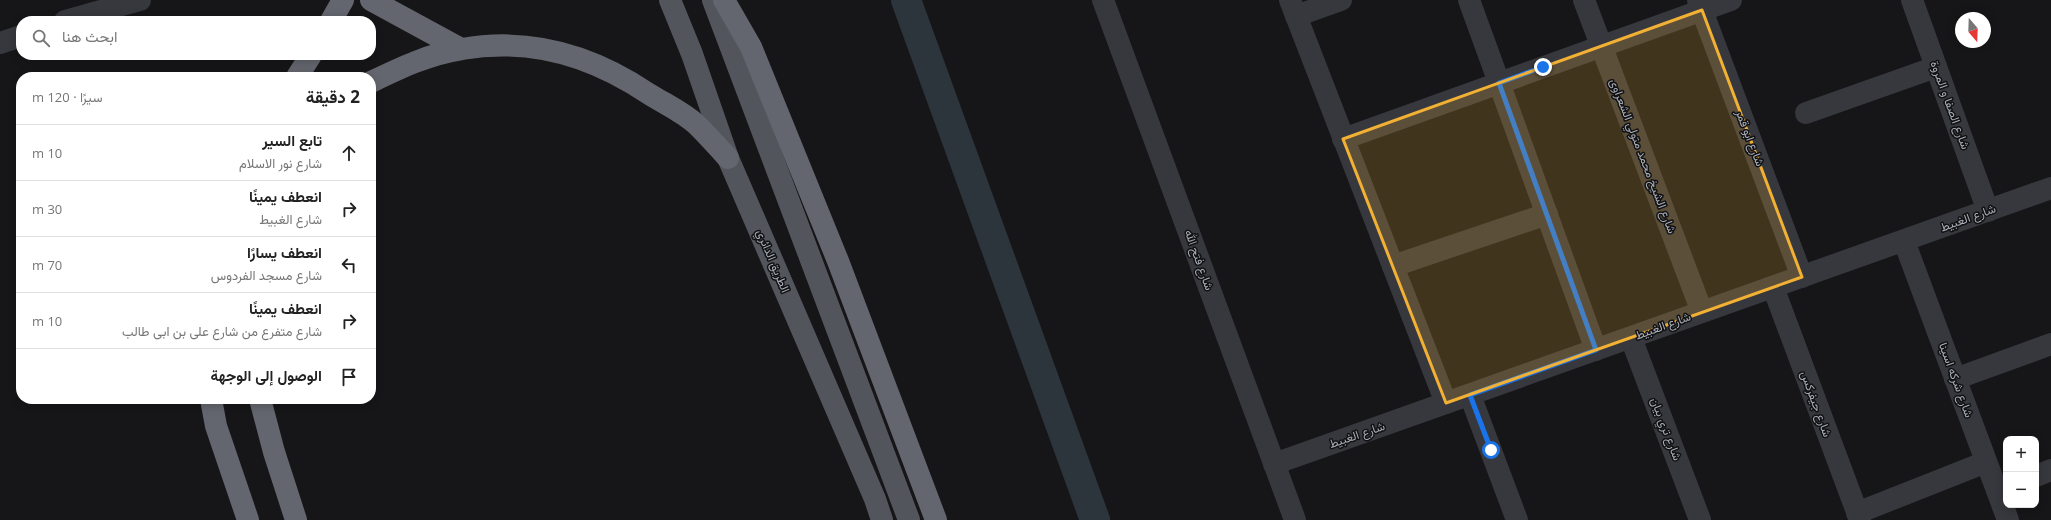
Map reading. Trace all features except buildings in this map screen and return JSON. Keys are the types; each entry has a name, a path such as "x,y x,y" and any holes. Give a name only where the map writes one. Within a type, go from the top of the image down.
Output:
{"highway":[{"path":"334,16 343,0"},
{"path":"371,0 461,49"},
{"path":"724,0 751,47 838,261 936,520"},
{"path":"376,80 413,62 461,49 492,46 522,46 553,51 582,58 603,67 636,85 684,115 696,125 728,158"},
{"path":"300,72 308,60"},
{"path":"212,404 216,426 248,520"},
{"path":"261,404 274,452 296,520"}],"main road":[{"name":"الطريق الدائري","path":"670,0 692,54 728,158 872,492 882,520"},
{"path":"713,0 909,520"}],"street":[{"path":"83,16 140,0"},
{"name":"شارع فتح الله","path":"1103,0 1295,520"},
{"path":"1341,0 1293,8 1446,403"},
{"path":"1469,0 1596,350"},
{"name":"شارع الشيخ محمد متولي الشعراوى","path":"1584,0 1702,312"},
{"path":"1343,138 1601,46 1700,5 1731,0"},
{"name":"شارع الصفا و المروة","path":"1912,0 1988,211"},
{"name":"شارع ابو قمر","path":"1700,5 1802,277"},
{"path":"0,43 16,38"},
{"path":"1806,113 1936,67"},
{"name":"شارع الغبيط","path":"1274,464 2051,188"},
{"path":"1393,266 1547,214"},
{"name":"شارع شركه اسينا","path":"1904,241 1986,462 2001,489 2008,520"},
{"name":"شارع جيفركس","path":"1774,287 1858,516"},
{"name":"شارع تري بيان","path":"1631,338 1700,520"},
{"path":"1955,379 2051,344"},
{"path":"1470,395 1517,520"},
{"path":"1858,516 1986,462"},
{"path":"2039,475 2051,470"}],"highlighted area":[{"path":"1702,10 1802,277 1446,403 1343,139"}],"waterway":[{"path":"906,0 1095,520"}],"route":[{"path":"1491,450 1470,395 1596,350 1499,83 1543,67"}]}
